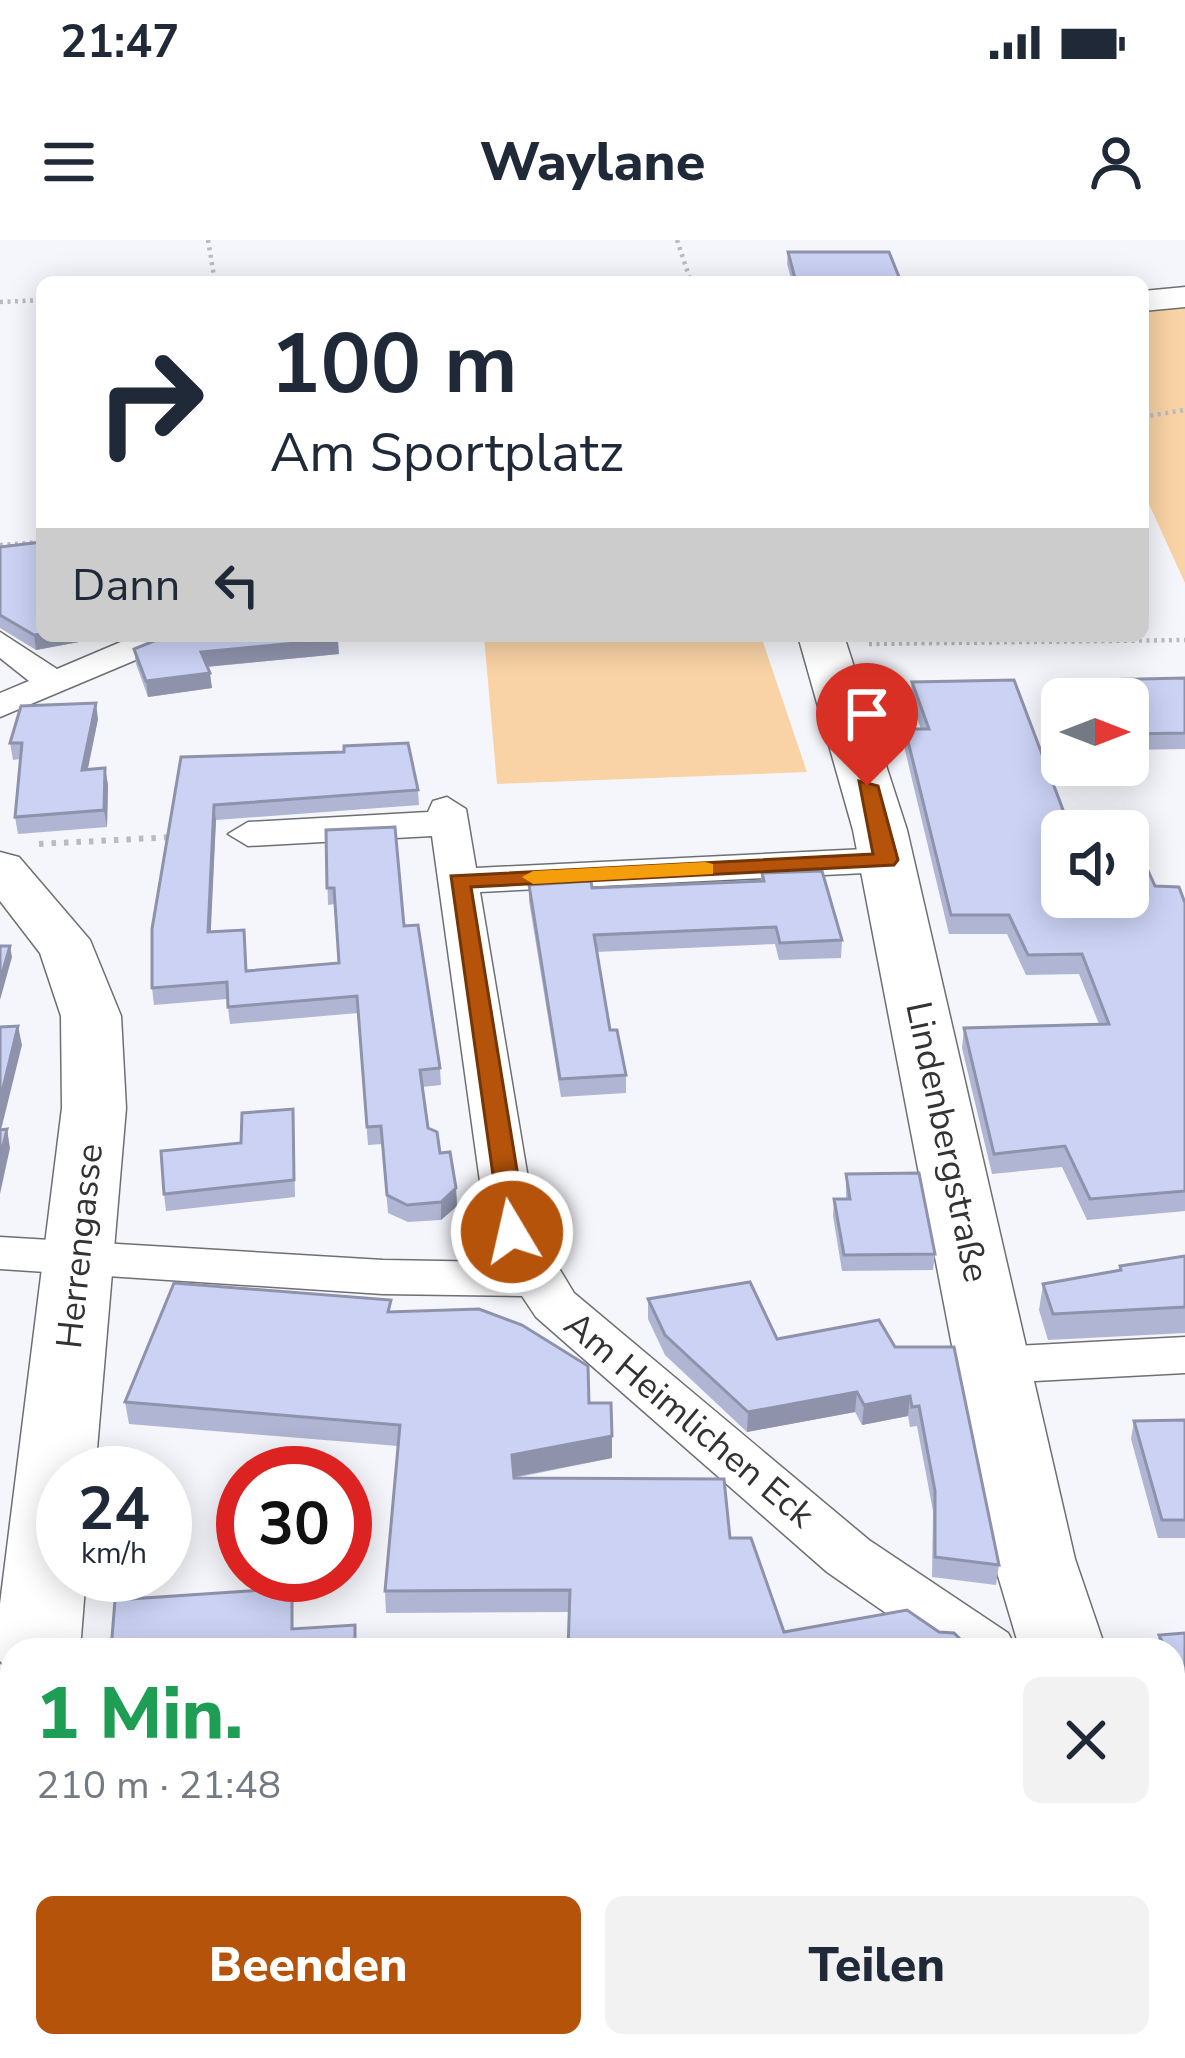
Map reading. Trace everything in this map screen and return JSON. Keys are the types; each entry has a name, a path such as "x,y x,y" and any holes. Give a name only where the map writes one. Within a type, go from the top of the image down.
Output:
{"main road":[{"path":"1149,300 1185,297"},
{"name":"Lindenbergstraße","path":"823,642 886,860 1034,1559 1059,1638"},
{"name":"Herrengasse","path":"18,857 33,903 68,952 91,1016 94,1108 38,1638"}],"street":[{"path":"0,642 51,681"},
{"path":"0,706 149,642"},
{"path":"248,834 448,816 512,1232 535,1280"},
{"path":"459,881 886,860"},
{"name":"Am Heimlichen Eck","path":"0,1253 80,1254 383,1277 535,1280 555,1305 848,1556 968,1638"},
{"path":"995,1365 1185,1355"}],"path":[{"path":"208,240 214,276"},
{"path":"676,240 689,276"},
{"path":"0,302 36,300"},
{"path":"1149,416 1185,410"},
{"path":"0,545 36,542"},
{"path":"1149,640 1185,640"},
{"path":"18,857 160,837"}],"shaded area":[{"path":"1185,303 1185,583 1149,504 1149,306"},
{"path":"485,642 763,642 807,772 497,784"}],"building":[{"path":"788,252 889,252 899,276 794,276"},
{"path":"36,543 36,635 0,615 0,547"},
{"path":"151,642 306,642 201,652 210,673 146,681 134,649"},
{"path":"1185,678 1185,733 1149,734 1149,679"},
{"path":"1014,680 1041,752 1041,786 1054,786 1063,810 1041,810 1041,918 1149,918 1149,873 1155,886 1179,887 1185,903 1185,1191 1090,1199 1065,1146 994,1154 964,1028 1109,1024 1082,954 1028,955 1009,915 951,915 905,729 929,729 912,682"},
{"path":"96,703 82,770 105,768 104,810 15,817 22,743 10,743 21,706"},
{"path":"408,743 418,790 214,805 208,932 244,930 246,971 339,963 334,888 327,888 326,830 395,827 404,926 418,925 440,1068 420,1070 428,1128 437,1132 440,1153 450,1152 456,1188 441,1202 407,1205 387,1195 381,1126 367,1127 357,996 228,1007 227,982 152,988 152,929 181,757 344,752 344,746"},
{"path":"822,871 842,940 780,943 776,927 594,935 610,1030 617,1030 626,1075 560,1079 529,885 591,881 592,888 764,881 762,873"},
{"path":"0,946 10,946 0,981"},
{"path":"18,1026 0,1100 0,1027"},
{"path":"293,1109 294,1180 164,1194 161,1151 241,1143 242,1113"},
{"path":"7,1129 0,1158 0,1130"},
{"path":"919,1173 935,1254 844,1255 834,1199 850,1199 846,1174"},
{"path":"1185,1256 1185,1307 1053,1314 1043,1284 1121,1270 1120,1266"},
{"path":"750,1282 777,1339 879,1320 895,1347 954,1347 999,1565 935,1557 935,1491 919,1406 912,1407 910,1396 864,1405 857,1392 748,1412 665,1335 648,1299"},
{"path":"174,1283 391,1300 388,1312 479,1309 522,1325 588,1366 589,1403 611,1403 612,1436 512,1455 514,1478 724,1479 730,1538 751,1538 784,1632 907,1610 939,1632 959,1638 568,1638 570,1590 385,1591 400,1425 125,1402"},
{"path":"1185,1420 1185,1520 1162,1520 1134,1421"},
{"path":"216,1593 216,1602 292,1602 292,1629 355,1625 355,1638 112,1638 115,1602 192,1602 192,1595"},
{"path":"1185,1633 1185,1638 1160,1638"}],"slow traffic":[{"path":"533,877 705,869"}],"route":[{"path":"512,1232 459,881 886,860 867,786"}]}
